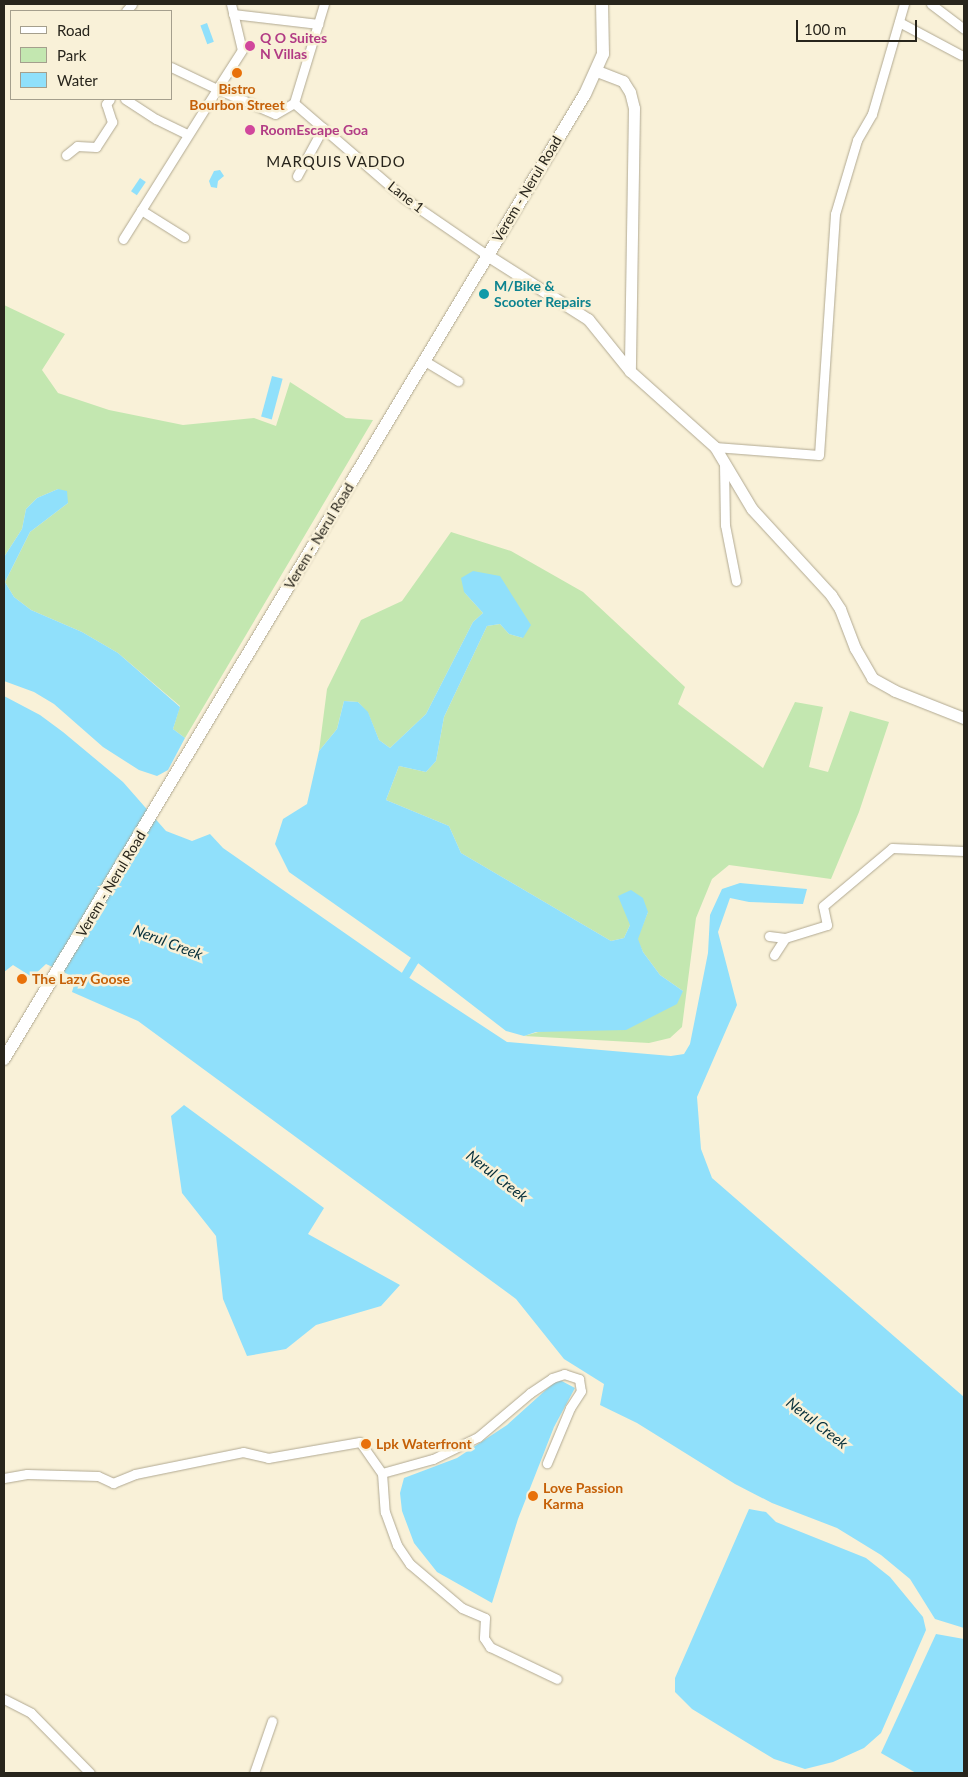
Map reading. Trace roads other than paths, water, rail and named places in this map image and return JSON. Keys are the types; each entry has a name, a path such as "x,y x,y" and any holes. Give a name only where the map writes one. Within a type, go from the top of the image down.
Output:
{"main road":[{"name":"Verem - Nerul Road","path":"4,1059 45,995 423,360 597,72 604,49 602,4"}],"street":[{"path":"123,239 187,134 242,50 231,4"},
{"path":"172,67 274,114 294,103 324,4"},
{"path":"715,447 819,455 835,214 857,140 872,114 904,4"},
{"path":"931,4 964,29"},
{"path":"234,14 318,24"},
{"path":"899,22 961,55"},
{"path":"597,72 622,81 630,92 634,108 630,371"},
{"path":"66,155 77,146 96,147 112,122 106,104 109,100"},
{"path":"127,100 156,119 187,134"},
{"name":"Lane 1","path":"294,103 404,198 487,255"},
{"path":"296,176 323,128"},
{"path":"141,210 184,237"},
{"path":"487,255 588,319 630,371 715,447 762,522 831,595 840,609 855,648 872,678 895,691 964,718"},
{"path":"423,360 458,381"},
{"path":"723,458 725,525 736,581"},
{"path":"769,936 785,938 827,925 823,906 892,848 964,851"},
{"path":"774,956 785,938"},
{"path":"382,1473 434,1459 478,1437 530,1393 552,1378 564,1374 579,1379 581,1391 570,1408 547,1463"},
{"path":"4,1478 27,1474 98,1476 113,1483 135,1474 243,1452 268,1458 360,1442 382,1473 385,1512 398,1545 410,1564 462,1608 485,1618 484,1638 490,1647 557,1679"},
{"path":"4,1699 31,1713 90,1773"},
{"path":"254,1773 272,1721"}],"water":[{"path":"207,23 214,42 207,44 200,25"},
{"path":"220,170 224,176 218,181 217,188 211,187 209,181 214,171"},
{"path":"140,178 146,182 137,195 131,191"},
{"path":"272,376 283,379 272,419 261,417"},
{"path":"58,489 67,491 68,503 30,532 5,582 14,597 31,610 82,632 118,653 180,707 173,729 185,738 168,770 157,776 139,770 103,747 54,704 34,692 4,681 4,557 22,529 26,509 37,498"},
{"path":"473,571 500,576 531,625 523,638 509,634 500,624 487,626 444,717 436,761 426,772 399,766 386,800 449,826 461,853 611,941 624,938 630,925 618,896 631,890 643,898 648,912 638,939 643,952 660,975 683,991 677,1004 626,1030 536,1032 524,1036 506,1031 414,960 289,872 275,844 283,819 307,804 319,751 337,729 344,701 358,702 368,712 379,740 390,748 426,714 473,622 483,613 464,592 461,578"},
{"name":"Nerul Creek","path":"4,696 40,715 123,782 166,831 192,841 210,834 223,848 405,975 507,1042 671,1056 684,1054 690,1044 708,953 710,915 722,889 740,883 807,889 803,904 749,902 730,898 718,932 737,1005 697,1097 701,1149 712,1178 964,1397 964,1628 935,1619 910,1579 881,1555 837,1528 772,1503 735,1484 637,1423 600,1405 604,1384 564,1359 516,1299 138,1021 72,992 76,978 46,964 32,977 13,965 4,972"},
{"path":"184,1105 324,1208 308,1234 400,1285 381,1306 316,1325 286,1349 247,1356 223,1299 216,1236 182,1193 171,1116"},
{"path":"558,1379 575,1388 554,1427 518,1519 492,1603 437,1572 414,1543 402,1511 400,1493 404,1478 457,1458 507,1425"},
{"path":"749,1509 766,1512 776,1522 866,1558 890,1577 923,1617 926,1630 881,1733 864,1748 833,1762 805,1769 774,1759 692,1709 675,1692 675,1678"},
{"path":"936,1634 964,1639 964,1773 916,1773 881,1753"}],"waterway":[{"path":"405,975 414,960"}],"place":[{"name":"Q O Suites N Villas","path":"250,46"},
{"name":"Bistro Bourbon Street","path":"237,73"},
{"name":"RoomEscape Goa","path":"250,130"},
{"name":"M/Bike & Scooter Repairs","path":"484,294"},
{"name":"The Lazy Goose","path":"22,979"},
{"name":"Lpk Waterfront","path":"366,1444"},
{"name":"Love Passion Karma","path":"533,1496"}],"district":[{"name":"MARQUIS VADDO","path":"336,162"}]}
